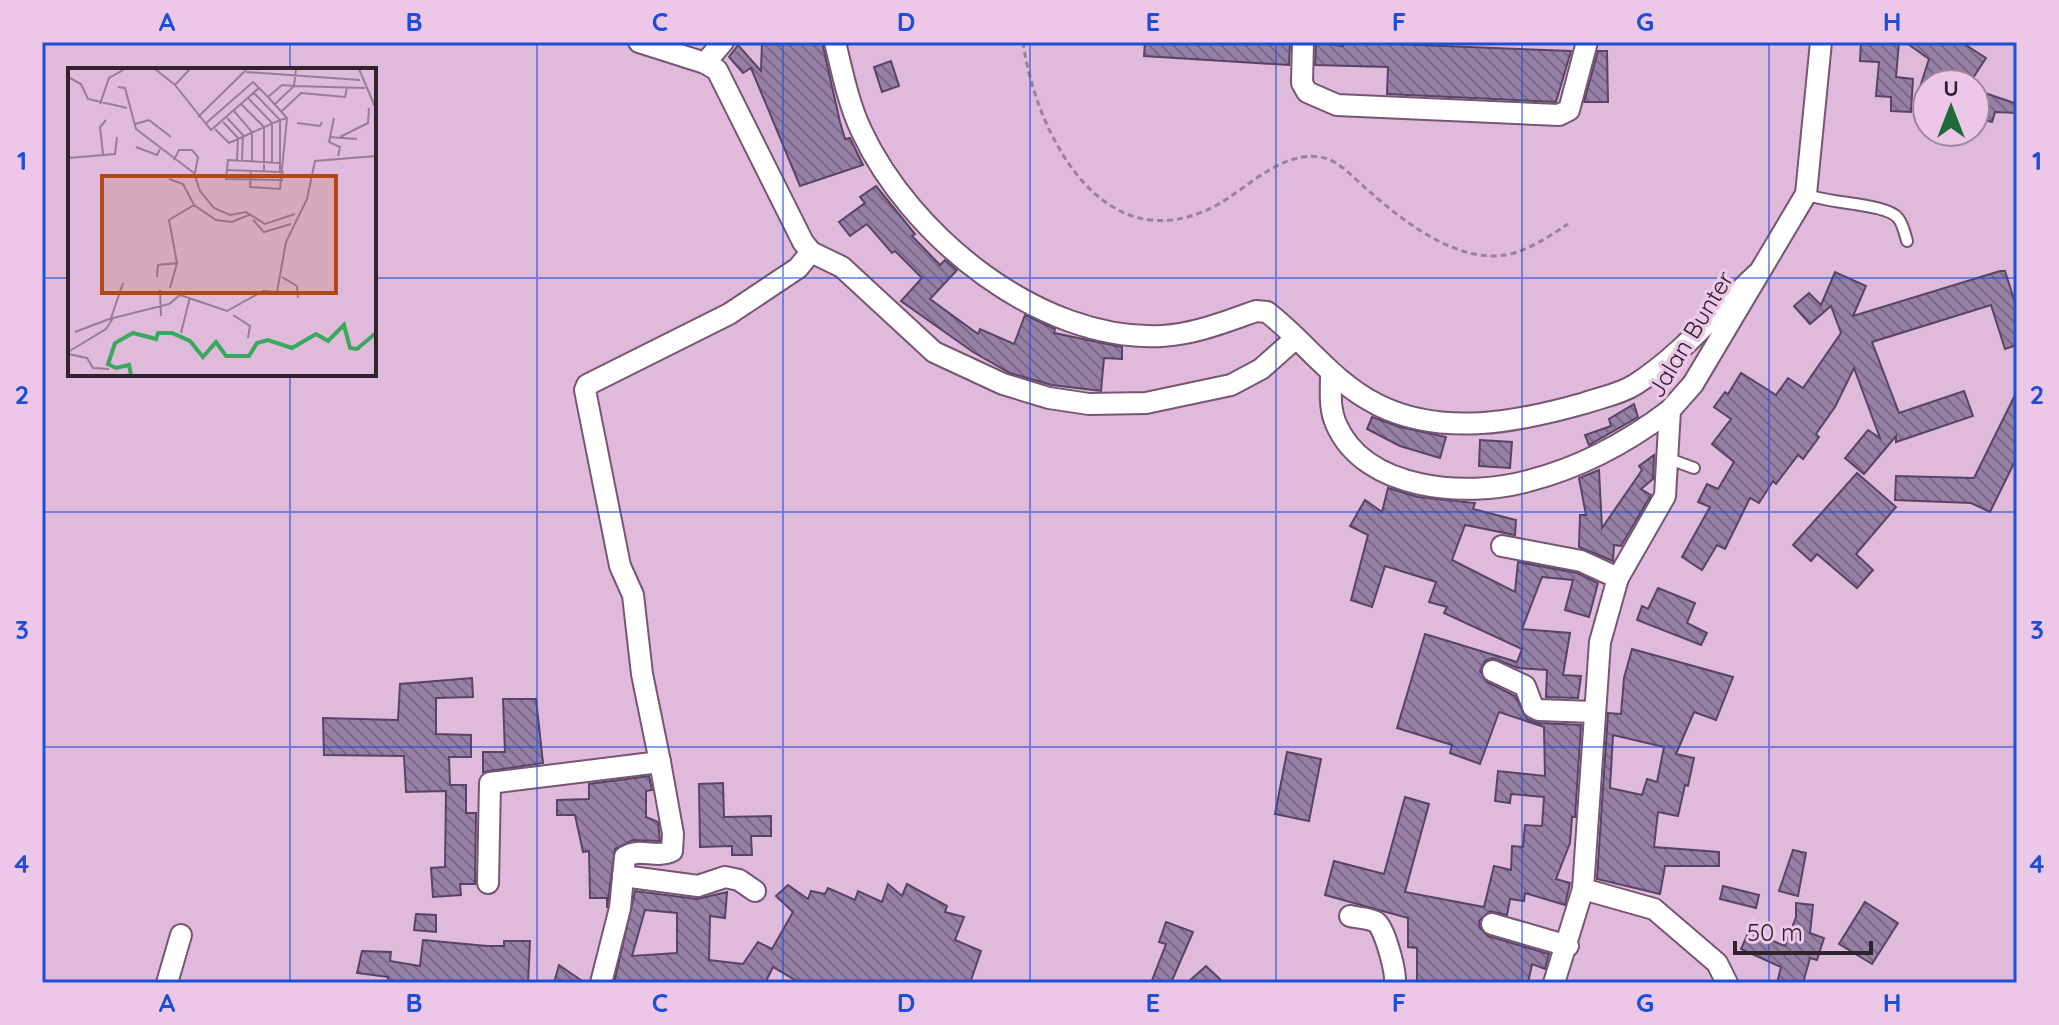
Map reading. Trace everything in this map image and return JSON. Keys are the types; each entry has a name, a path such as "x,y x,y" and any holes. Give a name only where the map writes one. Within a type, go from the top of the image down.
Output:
{"street":[{"path":"639,42 705,63 717,70 803,242 811,252 842,267 934,352 1003,384 1061,401 1146,403 1221,388 1261,369 1296,338"},
{"path":"705,63 723,42"},
{"path":"835,42 861,129 882,166 959,257 986,277 1044,310 1125,335 1184,334 1261,311 1278,320 1331,376 1376,404 1404,415 1439,423 1481,424 1547,414 1635,385 1757,274"},
{"path":"1303,42 1302,83 1307,92 1337,105 1559,115 1569,110 1587,42"},
{"name":"Jalan Bunter","path":"1554,983 1568,946 1583,889 1600,642 1618,578 1665,496 1670,410 1693,384 1806,194 1821,42"},
{"path":"601,983 620,908 629,853 664,855 672,851 673,834 642,674 633,595 620,566 585,390 587,385 729,314 798,268 811,252"},
{"path":"1331,376 1331,408 1346,440 1373,465 1426,485 1488,488 1526,482 1608,450 1670,410"},
{"path":"1502,546 1581,561 1618,578"},
{"path":"1493,671 1525,686 1533,707 1539,710 1593,712"},
{"path":"488,883 490,783 660,762"},
{"path":"623,876 698,886 725,877 739,880 755,891"},
{"path":"1583,889 1654,909 1717,963 1727,983"},
{"path":"1350,916 1376,922 1381,928 1394,962 1395,983"},
{"path":"1492,924 1568,946"},
{"path":"167,983 181,935"}],"lane":[{"path":"1806,194 1823,202 1887,210 1899,220 1907,241"},
{"path":"1667,472 1672,460 1694,468"}],"path":[{"path":"1023,42 1042,117 1073,169 1085,187 1101,202 1128,214 1152,220 1175,219 1215,206 1270,170 1297,160 1319,157 1339,164 1404,220 1429,235 1483,255 1512,254 1568,224"}],"building":[{"path":"762,42 822,42 845,139 850,138 863,165 800,186 751,68 743,73 729,57 738,45 761,71"},
{"path":"1145,42 1290,42 1289,65 1144,56"},
{"path":"1316,42 1343,46 1343,42 1571,51 1556,102 1387,94 1388,67 1315,65"},
{"path":"1861,42 1899,42 1896,77 1911,79 1911,112 1891,111 1891,97 1876,96 1879,62 1860,61"},
{"path":"1905,42 1961,42 1986,58 1979,68 1926,68 1929,59"},
{"path":"1598,51 1607,51 1608,102 1584,102"},
{"path":"891,61 899,86 882,92 874,67"},
{"path":"1991,95 2017,104 2017,113 1995,112 1992,122"},
{"path":"876,186 915,234 912,236 940,265 945,260 957,270 930,299 978,334 980,329 1014,344 1025,315 1055,329 1054,333 1122,347 1122,359 1104,358 1101,391 1052,385 1010,373 973,352 901,301 922,278 895,251 892,253 867,224 850,236 839,222 865,203 860,197"},
{"path":"2005,271 2017,309 2017,345 2005,349 1991,305 1872,342 1899,413 1964,391 1973,416 1896,442 1896,436 1864,474 1845,458 1868,430 1880,438 1854,368 1835,407 1816,434 1819,437 1803,459 1798,455 1776,484 1773,481 1759,503 1750,498 1725,549 1717,545 1702,570 1682,557 1710,507 1698,502 1707,484 1718,489 1734,462 1712,444 1731,419 1714,407 1725,392 1728,394 1741,373 1776,395 1788,378 1803,388 1841,333 1831,306 1810,324 1794,306 1809,293 1821,305 1835,272 1866,286 1853,316"},
{"path":"2017,391 2017,457 1990,512 1971,503 1895,500 1896,476 1974,478"},
{"path":"1634,404 1638,417 1589,445 1585,435 1611,426 1609,419"},
{"path":"1372,417 1446,437 1440,458 1400,446 1367,429"},
{"path":"1480,440 1512,442 1510,468 1479,466"},
{"path":"1654,455 1653,479 1641,489 1651,495 1621,546 1614,545 1613,561 1579,547 1580,515 1586,515 1579,478 1599,470 1602,528 1642,470 1639,466"},
{"path":"1857,473 1896,507 1856,554 1873,570 1857,588 1817,554 1811,561 1793,545"},
{"path":"1388,488 1418,497 1475,503 1473,509 1516,520 1515,535 1465,525 1452,560 1515,592 1518,562 1577,573 1598,583 1589,617 1565,610 1573,580 1542,577 1522,629 1570,633 1563,675 1581,676 1578,698 1546,697 1547,670 1518,668 1493,658 1485,661 1480,671 1487,682 1515,696 1527,719 1539,723 1581,725 1575,817 1572,817 1570,843 1556,879 1570,883 1565,905 1525,893 1524,901 1510,899 1507,915 1490,911 1479,921 1480,928 1488,936 1549,954 1545,969 1532,964 1528,983 1417,983 1417,948 1408,947 1408,918 1325,895 1334,861 1384,874 1405,797 1429,804 1405,892 1484,907 1494,866 1511,870 1512,846 1523,847 1525,825 1542,826 1544,797 1511,794 1510,803 1495,801 1498,771 1545,776 1544,727 1499,712 1480,764 1450,753 1452,745 1397,728 1425,634 1517,662 1522,649 1444,613 1447,607 1429,602 1436,582 1385,566 1372,607 1351,600 1368,535 1350,526 1365,500 1382,512"},
{"path":"1658,588 1695,603 1687,623 1707,633 1701,645 1637,620 1642,606 1648,609"},
{"path":"1632,649 1733,677 1716,720 1694,712 1676,754 1694,758 1688,786 1685,785 1678,816 1658,812 1654,847 1719,852 1719,866 1665,866 1660,894 1597,879 1608,713 1621,714 1624,678","holes":["1613,735 1664,747 1657,782 1647,779 1642,795 1610,788"]},
{"path":"472,678 473,697 436,698 436,734 471,735 471,757 449,757 450,785 466,785 466,813 476,813 475,884 460,884 461,895 433,897 431,868 445,867 446,791 406,792 404,756 324,755 323,718 398,720 400,684"},
{"path":"503,699 536,699 543,763 483,772 483,752 505,752"},
{"path":"1287,752 1321,759 1309,821 1275,814"},
{"path":"649,776 652,790 646,791 646,817 658,822 660,841 633,840 615,849 607,908 607,898 590,898 589,851 583,852 575,815 557,815 557,800 589,799 589,784"},
{"path":"723,783 724,817 771,816 771,836 751,836 752,855 732,855 732,846 700,847 699,784"},
{"path":"1793,850 1806,853 1798,896 1779,891"},
{"path":"888,884 902,896 907,884 947,906 945,912 964,917 955,940 981,951 970,983 800,983 773,967 765,983 614,983 635,891 697,899 727,892 725,918 710,916 709,960 743,964 758,942 772,949 793,912 776,896 788,885 808,899 811,891 825,894 828,888 855,900 858,891 882,902","holes":["645,910 677,913 677,953 632,956"]},
{"path":"1723,886 1759,895 1756,908 1720,899"},
{"path":"1865,902 1898,923 1872,964 1839,944"},
{"path":"1796,903 1813,905 1810,933 1824,938 1817,960 1810,958 1803,983 1777,983 1781,967 1741,949 1749,931 1785,946 1796,917"},
{"path":"416,914 436,915 436,932 414,930"},
{"path":"1166,922 1193,932 1171,983 1151,983 1166,944 1159,942"},
{"path":"423,940 487,946 504,946 504,941 530,941 528,983 388,983 388,977 357,973 362,951 391,952 390,961 420,966"},
{"path":"559,965 585,983 554,983"},
{"path":"1206,966 1224,983 1187,983"}]}
